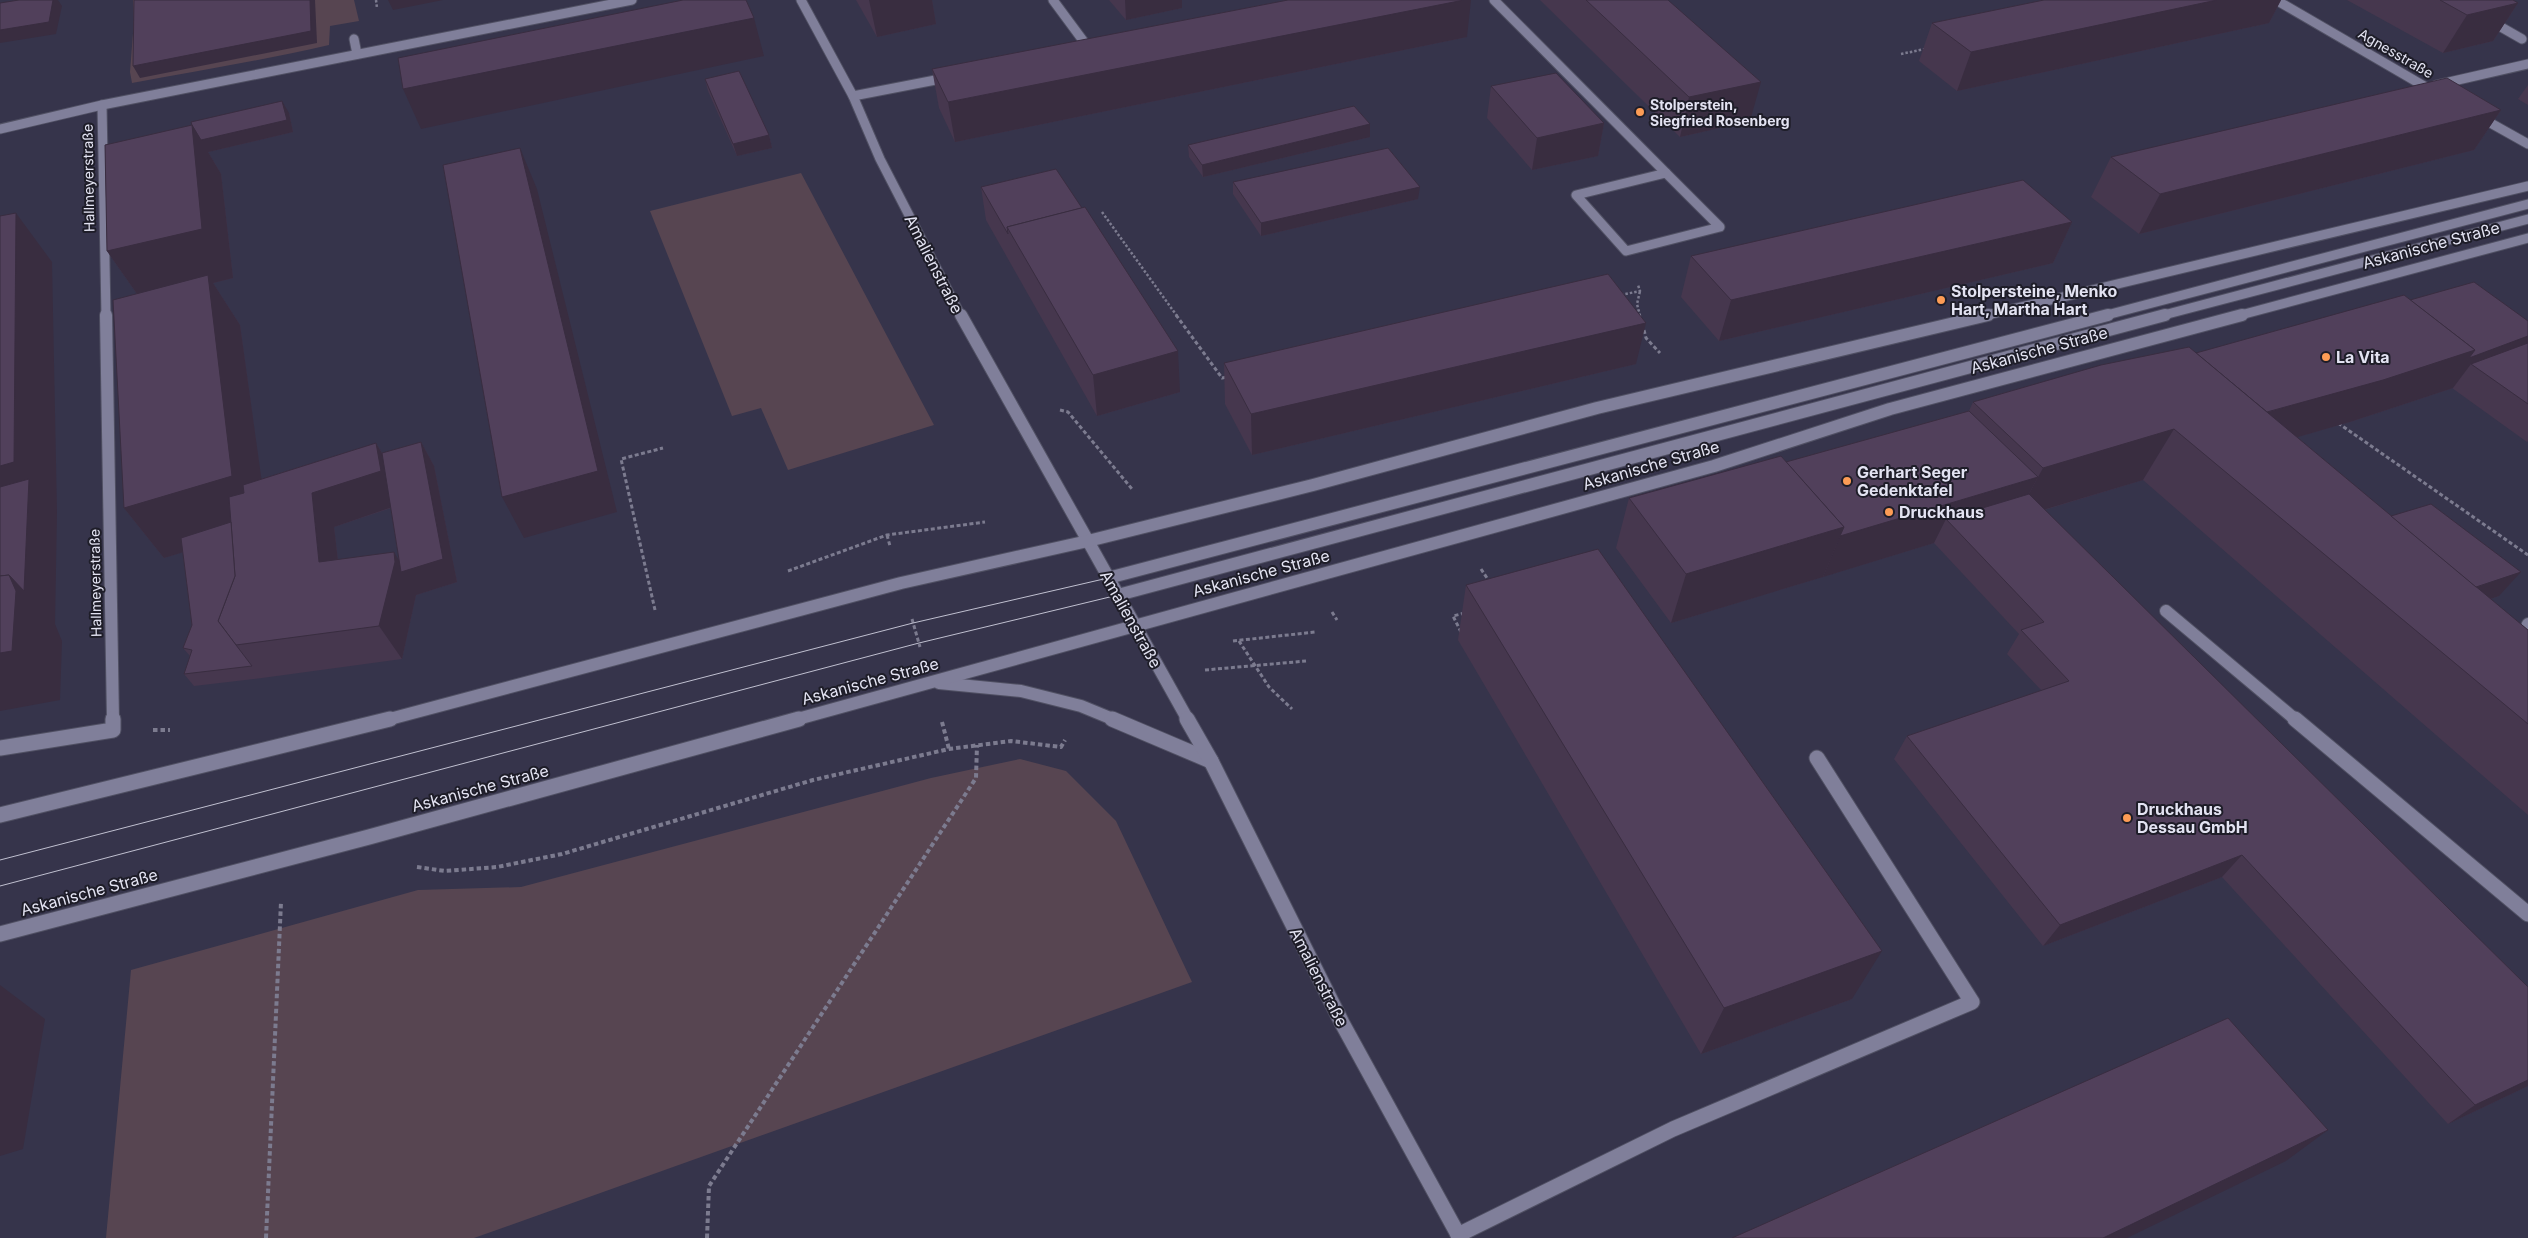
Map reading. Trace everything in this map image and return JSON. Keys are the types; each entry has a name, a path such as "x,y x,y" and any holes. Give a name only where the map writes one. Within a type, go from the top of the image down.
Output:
{"main road":[{"name":"Hallmeyerstraße","path":"0,748 113,730 102,105 632,0"},
{"name":"Amalienstraße","path":"801,0 853,96 880,159 968,330 1211,761 1342,1023 1459,1237"},
{"path":"1053,0 1090,50"},
{"path":"1494,0 1667,173 1720,227 1626,252 1576,195 1667,173"},
{"name":"Agnesstraße","path":"2276,0 2443,97"},
{"path":"2480,16 2522,39"},
{"path":"354,39 356,54"},
{"path":"1080,52 1099,49"},
{"path":"2426,87 2528,64"},
{"path":"853,96 957,76"},
{"path":"0,129 102,105"},
{"path":"2469,111 2528,144"},
{"name":"Askanische Straße","path":"0,815 375,724 901,583 1088,541 1313,485 1607,406 2528,186"},
{"path":"1108,578 2528,204"},
{"path":"1118,595 1788,414 2528,219"},
{"name":"Askanische Straße","path":"0,934 359,839 931,683 1714,466 1890,409 2528,238"},
{"path":"2166,611 2528,914"},
{"path":"2516,661 2528,624"},
{"path":"931,683 1021,691 1081,706 1211,761"},
{"path":"1459,1237 1672,1128 1972,1002 1817,758"}],"path":[{"path":"1901,54 1930,48"},
{"path":"1102,212 1222,378 1230,376"},
{"path":"1626,252 1640,291 1637,304 1646,338 1664,357"},
{"path":"1612,296 1640,291"},
{"path":"2336,422 2528,555"},
{"path":"656,618 620,458 663,448"},
{"path":"887,535 949,749"},
{"path":"1479,565 1494,588"},
{"path":"1468,632 1462,634 1453,616 1470,612"},
{"path":"1162,674 1306,661"},
{"path":"408,866 445,871 498,867 562,854 813,780 949,749 1010,741 1061,747 1081,706"},
{"path":"707,1238 709,1186 976,778 977,744"},
{"path":"266,1238 281,891"}],"shaded area":[{"path":"133,0 354,0 359,21 330,26 329,45 132,83 130,72 134,20"},
{"path":"801,173 934,425 788,470 761,408 732,416 650,211"},
{"path":"1020,759 1066,771 1116,821 1192,982 474,1238 106,1238 131,970 418,890 521,887 931,778"}],"building":[{"path":"19,0 53,0 49,22 0,30 0,3"},
{"path":"134,0 310,0 311,31 133,66"},
{"path":"683,0 746,0 754,18 403,89 398,58"},
{"path":"1288,0 1464,0 948,102 932,69"},
{"path":"1586,0 1668,0 1761,82 1689,97"},
{"path":"2044,0 2217,0 1971,52 1932,23"},
{"path":"2440,0 2513,0 2518,3 2467,15"},
{"path":"739,71 769,135 733,144 705,79"},
{"path":"1556,73 1604,123 1537,138 1491,86"},
{"path":"2447,78 2501,110 2160,194 2111,157"},
{"path":"282,101 287,120 201,140 191,122"},
{"path":"1354,106 1370,124 1202,165 1188,145"},
{"path":"192,125 202,229 107,251 105,145"},
{"path":"520,148 598,471 502,497 443,165"},
{"path":"1388,148 1420,187 1261,223 1233,182"},
{"path":"1056,169 1082,208 1007,227 1008,234 981,187"},
{"path":"2023,180 2072,222 1731,300 1691,256"},
{"path":"1085,207 1178,351 1093,375 1007,227"},
{"path":"16,213 14,462 0,466 0,216"},
{"path":"1608,274 1646,323 1251,414 1224,363"},
{"path":"208,275 232,476 124,508 113,300"},
{"path":"2474,282 2528,321 2528,336 2469,358 2475,350 2410,300"},
{"path":"2404,295 2475,350 2383,380 2267,412 2196,353"},
{"path":"2528,343 2528,404 2471,364"},
{"path":"2189,347 2528,630 2528,724 2174,429 2043,468 1973,402 2101,365"},
{"path":"1969,411 2038,477 1840,536 1844,527 1786,462"},
{"path":"421,442 443,559 401,572 382,453"},
{"path":"376,443 381,471 312,493 319,562 394,552 395,562 379,626 236,645 218,621 235,576 229,497 244,493 243,485"},
{"path":"1781,456 1844,527 1686,574 1629,498"},
{"path":"29,479 24,591 9,575 0,576 0,487"},
{"name":"Druckhaus Dessau GmbH","path":"2029,494 2528,987 2528,1080 2475,1105 2242,855 2060,925 1907,736 2069,681 2021,630 2044,622 1946,519"},
{"path":"2431,504 2521,572 2476,587 2391,516"},
{"path":"231,522 235,576 218,621 252,666 184,674 192,650 183,648 192,625 181,538"},
{"path":"1598,549 1882,951 1724,1008 1466,585"},
{"path":"9,575 16,591 12,651 0,653 0,576"},
{"path":"2228,1018 2328,1130 2103,1238 1732,1238"}],"tram line":[{"path":"0,860 913,623 1108,578"},
{"path":"0,886 919,643 1118,595"}],"place":[{"name":"Stolperstein, Siegfried Rosenberg","path":"1640,112"},
{"name":"Stolpersteine, Menko Hart, Martha Hart","path":"1941,300"},
{"name":"La Vita","path":"2326,357"},
{"name":"Gerhart Seger Gedenktafel","path":"1847,481"},
{"name":"Druckhaus","path":"1889,512"},
{"name":"Druckhaus Dessau GmbH","path":"2127,818"}]}
